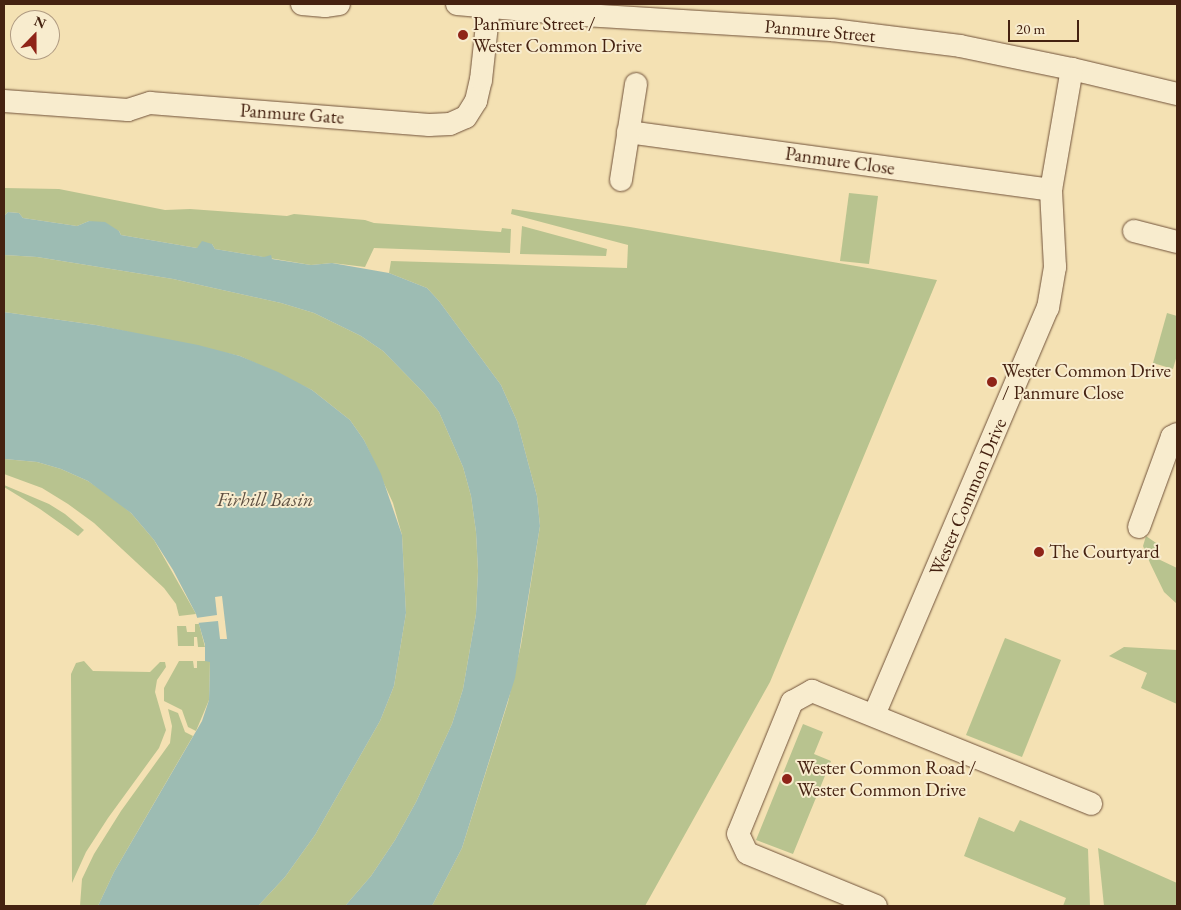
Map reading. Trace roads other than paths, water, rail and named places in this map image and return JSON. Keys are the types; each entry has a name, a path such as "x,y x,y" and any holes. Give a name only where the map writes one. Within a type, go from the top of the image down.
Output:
{"street":[{"path":"302,4 326,6 339,4"},
{"name":"Panmure Street","path":"457,4 584,15 832,30 960,46 1072,69 1177,94"},
{"name":"Panmure Gate","path":"4,100 128,110 150,103 420,124 450,124 466,117 476,101 481,80 489,6"},
{"name":"Wester Common Drive","path":"874,715 1048,308 1055,267 1051,190 1072,69"},
{"path":"621,180 636,84"},
{"name":"Panmure Close","path":"628,132 1051,190"},
{"path":"1134,231 1177,242"},
{"path":"1139,527 1172,437 1177,434"},
{"path":"876,906 747,853 738,834 792,702 812,691 1091,804"}],"water":[{"path":"8,212 19,213 23,218 77,226 89,221 105,222 119,231 121,235 197,248 202,241 212,244 215,249 264,257 271,255 272,259 311,265 332,263 389,273 427,288 439,301 501,385 517,421 537,496 540,526 515,678 462,848 432,906 345,906 371,876 395,840 416,802 452,724 463,689 476,614 478,571 476,532 471,496 463,467 439,412 424,393 383,351 361,336 314,313 281,303 173,279 37,257 4,255 4,216"},
{"name":"Firhill Basin","path":"4,312 96,325 198,345 240,356 278,372 312,390 350,420 364,440 381,474 402,535 406,613 394,686 380,721 315,835 285,877 258,906 98,906 114,872 202,721 209,700 210,662 205,661 205,645 196,614 173,570 154,540 131,513 88,481 61,469 37,462 4,459"}],"place":[{"name":"Panmure Street / Wester Common Drive","path":"463,35"},
{"name":"Wester Common Drive / Panmure Close","path":"992,382"},
{"name":"The Courtyard","path":"1039,552"},
{"name":"Wester Common Road / Wester Common Drive","path":"787,779"}]}
